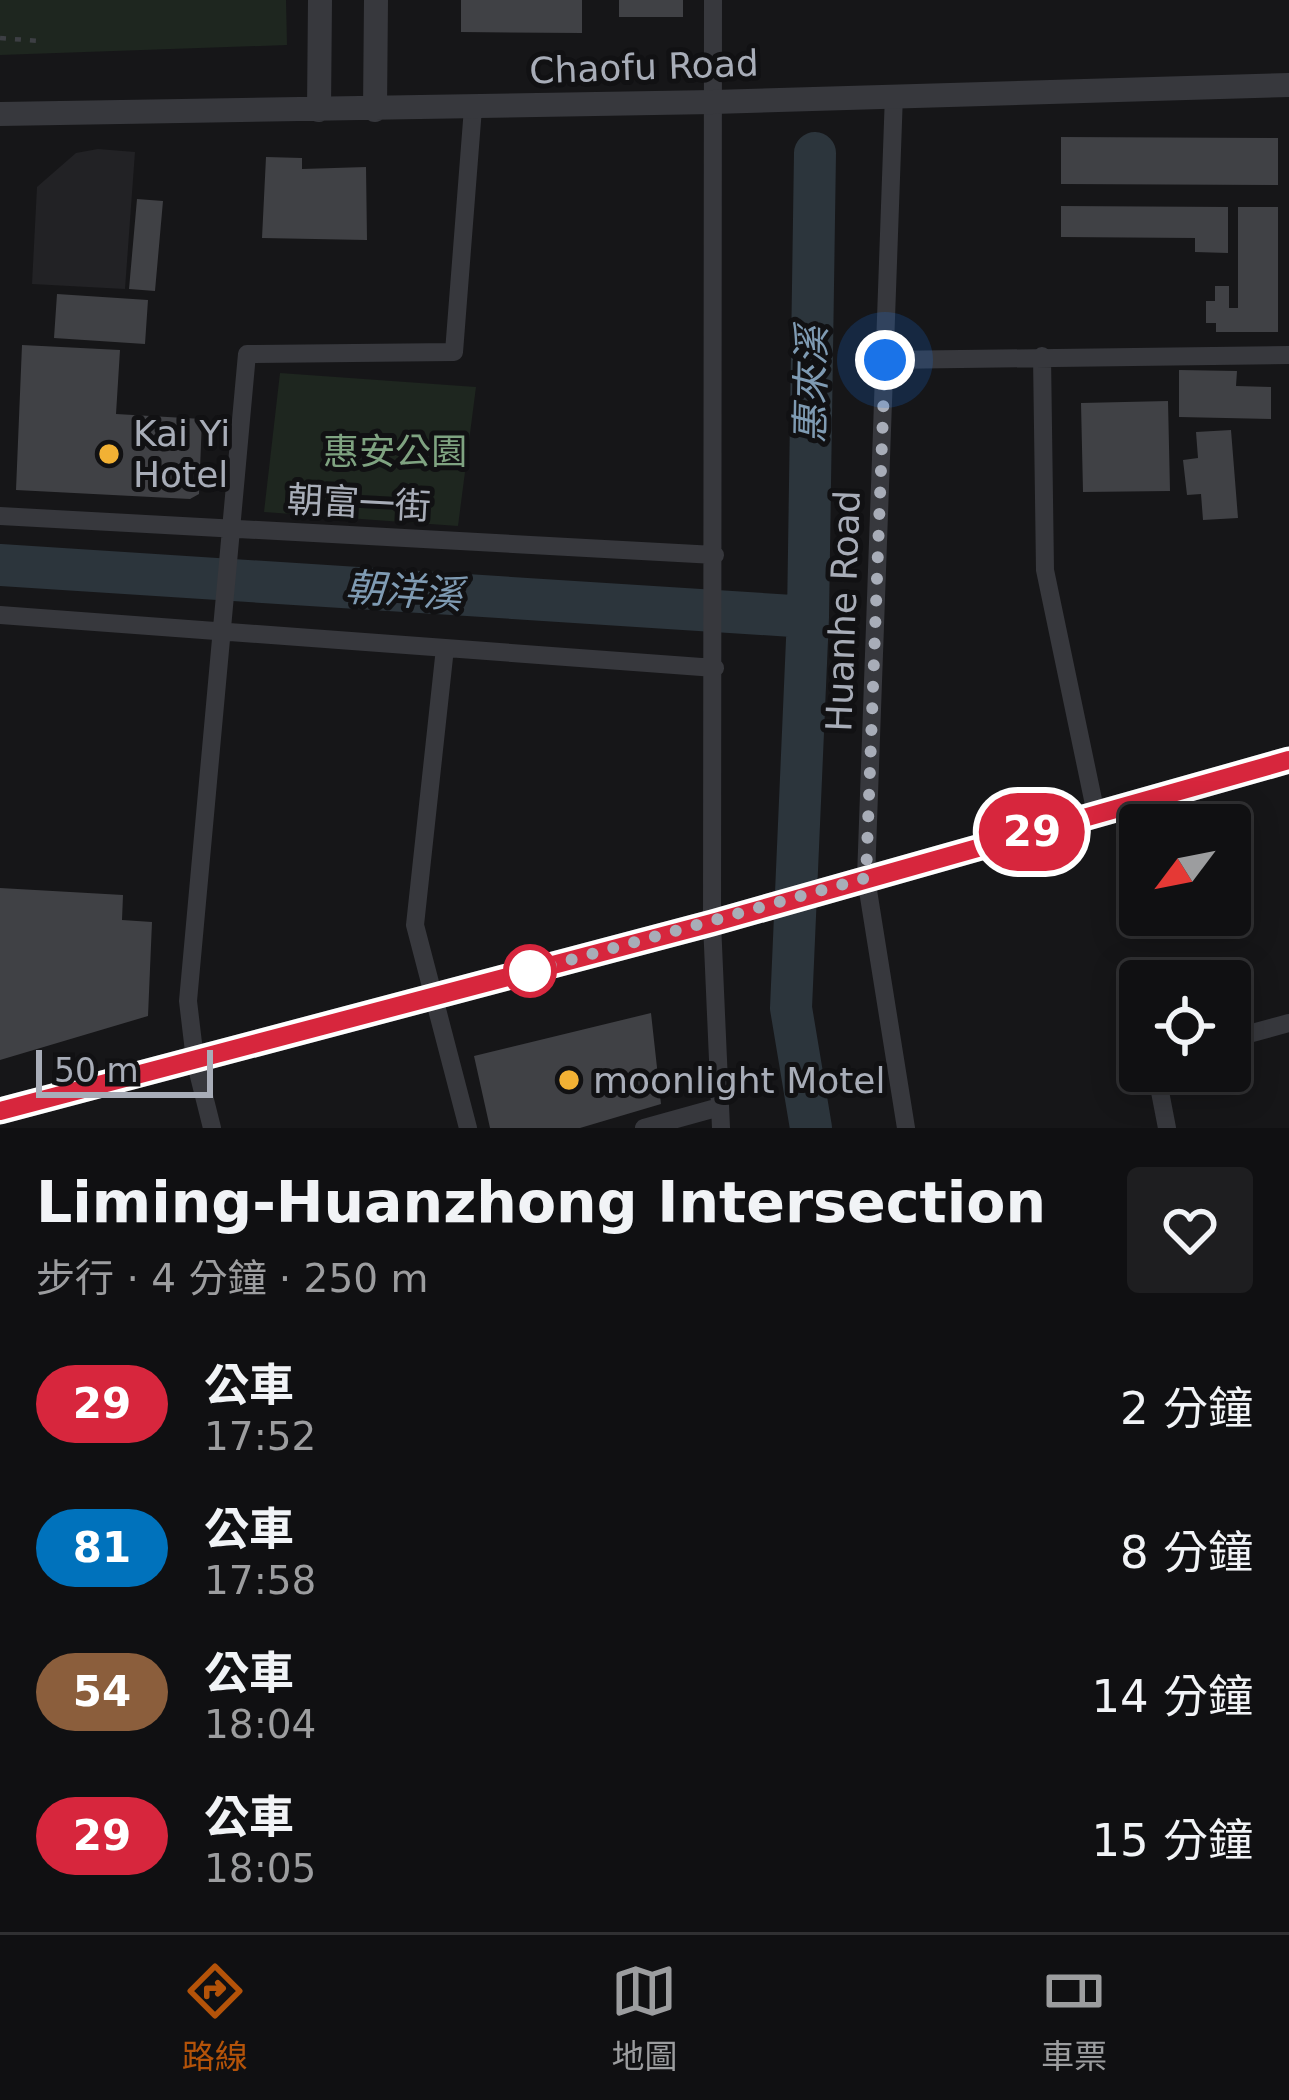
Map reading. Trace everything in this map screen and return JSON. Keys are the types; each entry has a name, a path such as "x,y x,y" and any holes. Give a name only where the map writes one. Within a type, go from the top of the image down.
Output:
{"main road":[{"path":"0,1111 724,918 1289,760"}],"street":[{"path":"319,110 320,0"},
{"path":"375,110 376,0"},
{"path":"713,0 715,660 724,918 716,1108 721,1128"},
{"name":"Chaofu Road","path":"1,122 1289,85"},
{"name":"Huanhe Road","path":"895,94 859,880 906,1128"},
{"path":"212,1128 195,1060 188,1001 247,355 454,352 473,108"},
{"path":"885,360 1289,355"},
{"path":"1042,356 1045,570 1096,814"},
{"name":"朝富一街","path":"0,516 715,565"},
{"path":"0,614 445,648 715,660"},
{"path":"445,648 415,925 468,1128"},
{"path":"1251,1033 1289,1023"},
{"path":"1160,1092 1167,1128"},
{"path":"644,1128 716,1108"}],"path":[{"path":"0,38 39,41"}],"shaded area":[{"path":"98,149 135,152 125,289 32,284 37,187 76,153"}],"green space":[{"path":"0,0 286,0 287,45 0,55"},
{"name":"惠安公園","path":"280,373 476,387 458,526 264,512"}],"building":[{"path":"461,0 582,0 582,33 461,32"},
{"path":"619,0 683,0 683,17 619,17"},
{"path":"1061,137 1278,138 1278,185 1061,184"},
{"path":"266,157 302,158 302,169 366,167 367,240 262,238"},
{"path":"137,199 163,201 155,291 129,289"},
{"path":"1061,206 1228,207 1228,253 1195,252 1195,238 1061,237"},
{"path":"1238,207 1278,207 1278,332 1216,332 1216,323 1206,323 1206,301 1215,301 1215,286 1229,286 1229,308 1238,308"},
{"path":"57,294 148,300 145,344 54,338"},
{"name":"Kai Yi Hotel","path":"22,345 120,350 116,414 202,419 199,494 190,499 16,490"},
{"path":"1179,370 1237,371 1236,386 1271,387 1271,419 1179,417"},
{"path":"1168,401 1170,491 1083,492 1081,403"},
{"path":"1231,430 1238,518 1203,520 1201,494 1187,495 1183,460 1198,458 1196,432"},
{"path":"0,888 123,895 122,920 152,922 148,1016 0,1060"},
{"name":"moonlight Motel","path":"651,1013 661,1104 580,1128 490,1128 474,1056"}],"waterway":[{"name":"惠來溪","path":"811,1128 791,1008 808,617 815,153"},
{"name":"朝洋溪","path":"0,565 808,617"}],"bus line":[{"name":"29","path":"0,1111 712,923 1289,760"}],"place":[{"name":"Kai Yi Hotel","path":"109,454"},
{"name":"moonlight Motel","path":"569,1080"}],"route":[{"path":"530,971 866,878 885,360"}]}
